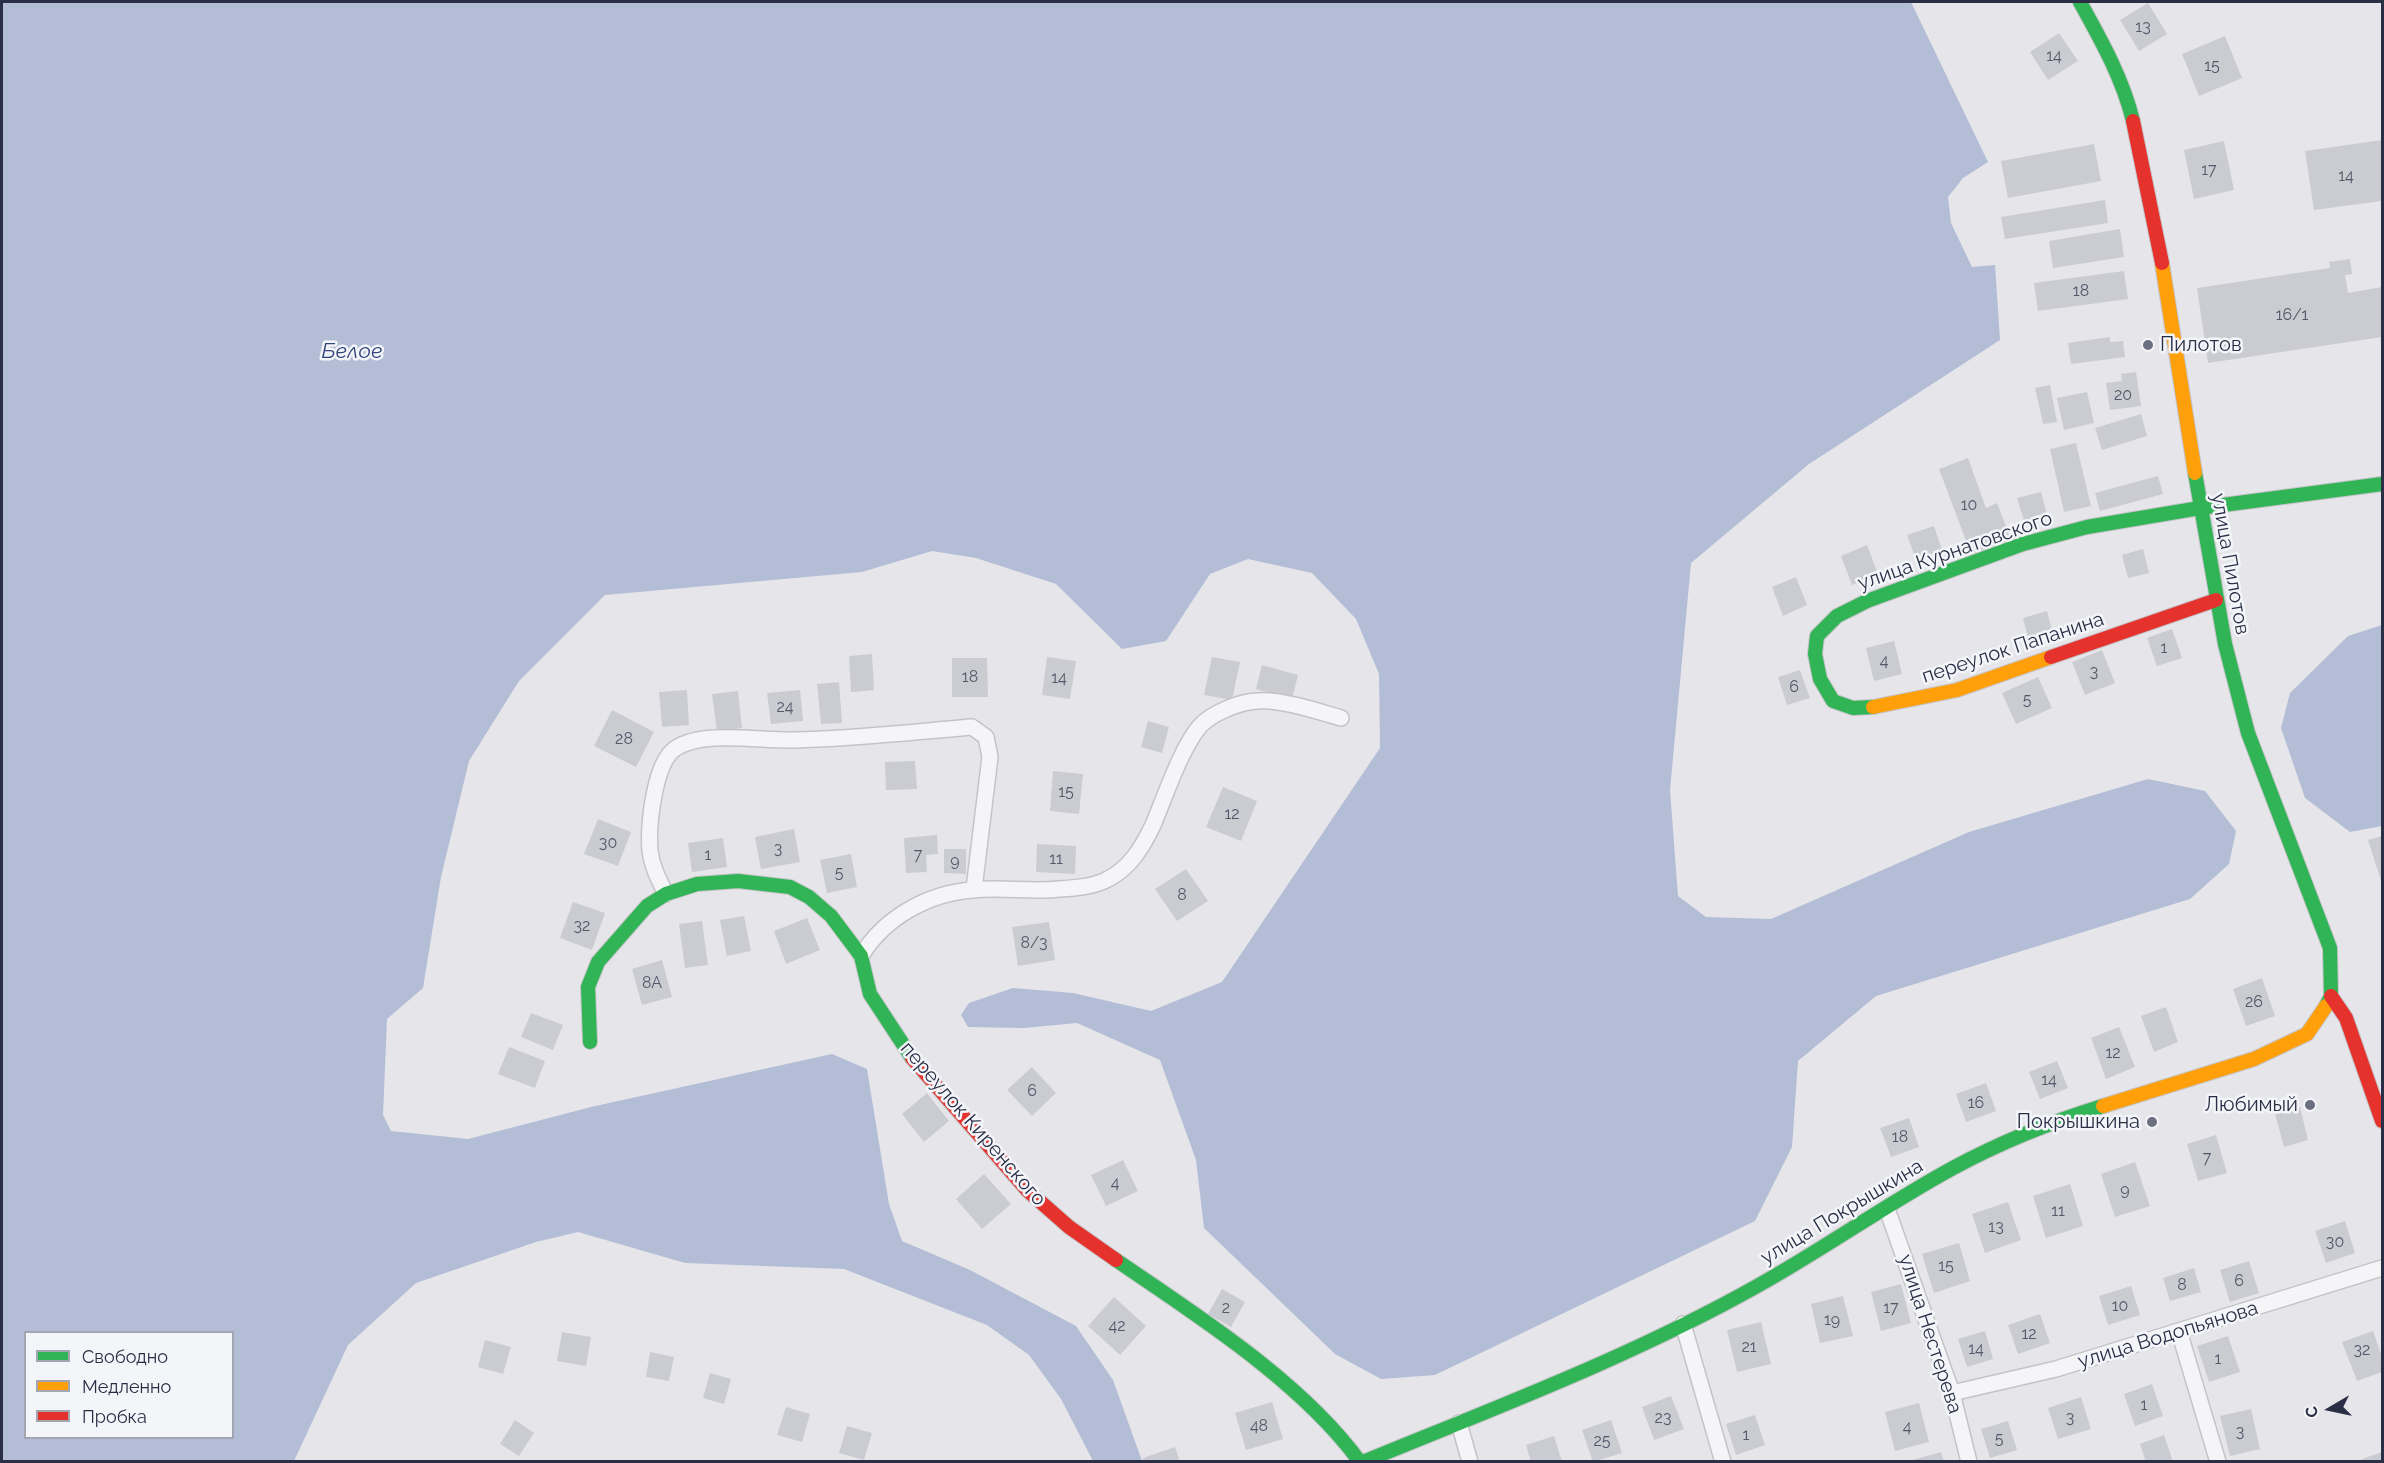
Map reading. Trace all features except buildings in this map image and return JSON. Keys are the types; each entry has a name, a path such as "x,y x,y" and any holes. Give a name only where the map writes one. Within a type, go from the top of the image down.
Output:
{"street":[{"name":"улица Пилотов","path":"2080,2 2129,103 2164,272 2216,600 2248,733 2330,948 2331,996"},
{"name":"улица Курнатовского","path":"1815,654 1817,636 1837,616 1867,601 2024,544 2088,527 2200,508 2382,484"},
{"name":"переулок Папанина","path":"1815,654 1820,679 1833,701 1852,708 1875,707 1957,690 2216,600"},
{"path":"861,956 871,938 892,919 939,897 974,890 1043,891 1080,887 1103,882 1124,870 1144,844 1190,742 1200,726 1213,716 1241,704 1258,701 1341,717"},
{"path":"666,894 656,874 650,850 654,793 664,759 676,748 690,742 720,739 794,740 972,727 986,737 990,757 974,890"},
{"name":"переулок Киренского","path":"590,1042 588,987 598,962 647,906 666,894 697,884 728,882 790,887 810,897 831,916 861,956 870,994 904,1048 966,1123 1028,1190 1069,1227 1190,1310 1291,1389 1337,1430 1361,1461"},
{"path":"2331,996 2346,1018 2382,1121"},
{"name":"улица Покрышкина","path":"1361,1461 1576,1375 1683,1324 1759,1285 1953,1168 2046,1124 2254,1059 2289,1045 2307,1034 2322,1015 2331,996"},
{"name":"улица Нестерева","path":"1887,1209 1952,1393 1969,1461"},
{"name":"улица Водопьянова","path":"1952,1393 2056,1369 2382,1268"},
{"path":"1683,1324 1723,1461"},
{"path":"2179,1331 2218,1461"},
{"path":"1459,1423 1470,1461"}],"water":[{"name":"Белое","path":"2,2 1911,2 1988,162 1963,178 1948,197 1951,223 1972,267 1995,265 2000,340 1809,464 1691,563 1670,790 1678,896 1706,917 1771,919 1969,832 2148,779 2205,791 2236,831 2229,864 2190,899 1876,996 1798,1061 1792,1147 1755,1221 1435,1375 1381,1379 1335,1354 1204,1228 1196,1160 1160,1060 1077,1023 1024,1028 968,1027 961,1015 969,1003 1013,988 1073,993 1151,1011 1222,982 1380,748 1379,674 1356,619 1312,573 1248,559 1210,574 1166,641 1122,649 1056,584 976,558 932,551 862,572 605,595 519,681 469,761 441,877 423,988 387,1019 383,1115 391,1131 468,1139 591,1107 832,1054 867,1069 889,1204 902,1241 970,1270 1076,1326 1113,1380 1142,1461 1093,1461 1061,1399 1029,1355 987,1325 844,1269 685,1263 578,1232 536,1242 416,1283 348,1345 294,1461 2,1461"},
{"path":"2382,625 2382,826 2350,832 2305,798 2281,728 2290,693 2348,636"}],"traffic: fast":[{"path":"2080,2 2117,75 2133,121"},
{"path":"2195,473 2225,644 2248,733 2330,948 2331,996 2326,1006"},
{"path":"1873,707 1853,708 1833,701 1820,679 1815,654 1817,636 1837,616 1867,601 2023,544 2087,527 2200,508 2382,484"},
{"path":"590,1042 588,987 598,962 647,906 666,894 697,884 738,881 790,887 809,897 831,916 861,956 870,994 912,1058"},
{"path":"1363,1462 1564,1380 1663,1335 1759,1285 1904,1196 1971,1159 2026,1133 2103,1106"},
{"path":"1116,1260 1214,1327 1279,1378 1309,1405 1360,1462"}],"traffic: slow":[{"path":"2162,263 2195,473"},
{"path":"1873,707 1957,690 2051,657"},
{"path":"2103,1106 2254,1059 2307,1034 2326,1006"}],"traffic: jam":[{"path":"2133,121 2162,263"},
{"path":"2051,657 2216,600"},
{"path":"2331,996 2346,1018 2382,1121"},
{"path":"912,1058 1027,1190 1069,1227 1116,1260"}],"place":[{"name":"Пилотов","path":"2148,345"},
{"name":"Любимый","path":"2310,1105"},
{"name":"Покрышкина","path":"2152,1122"}]}
